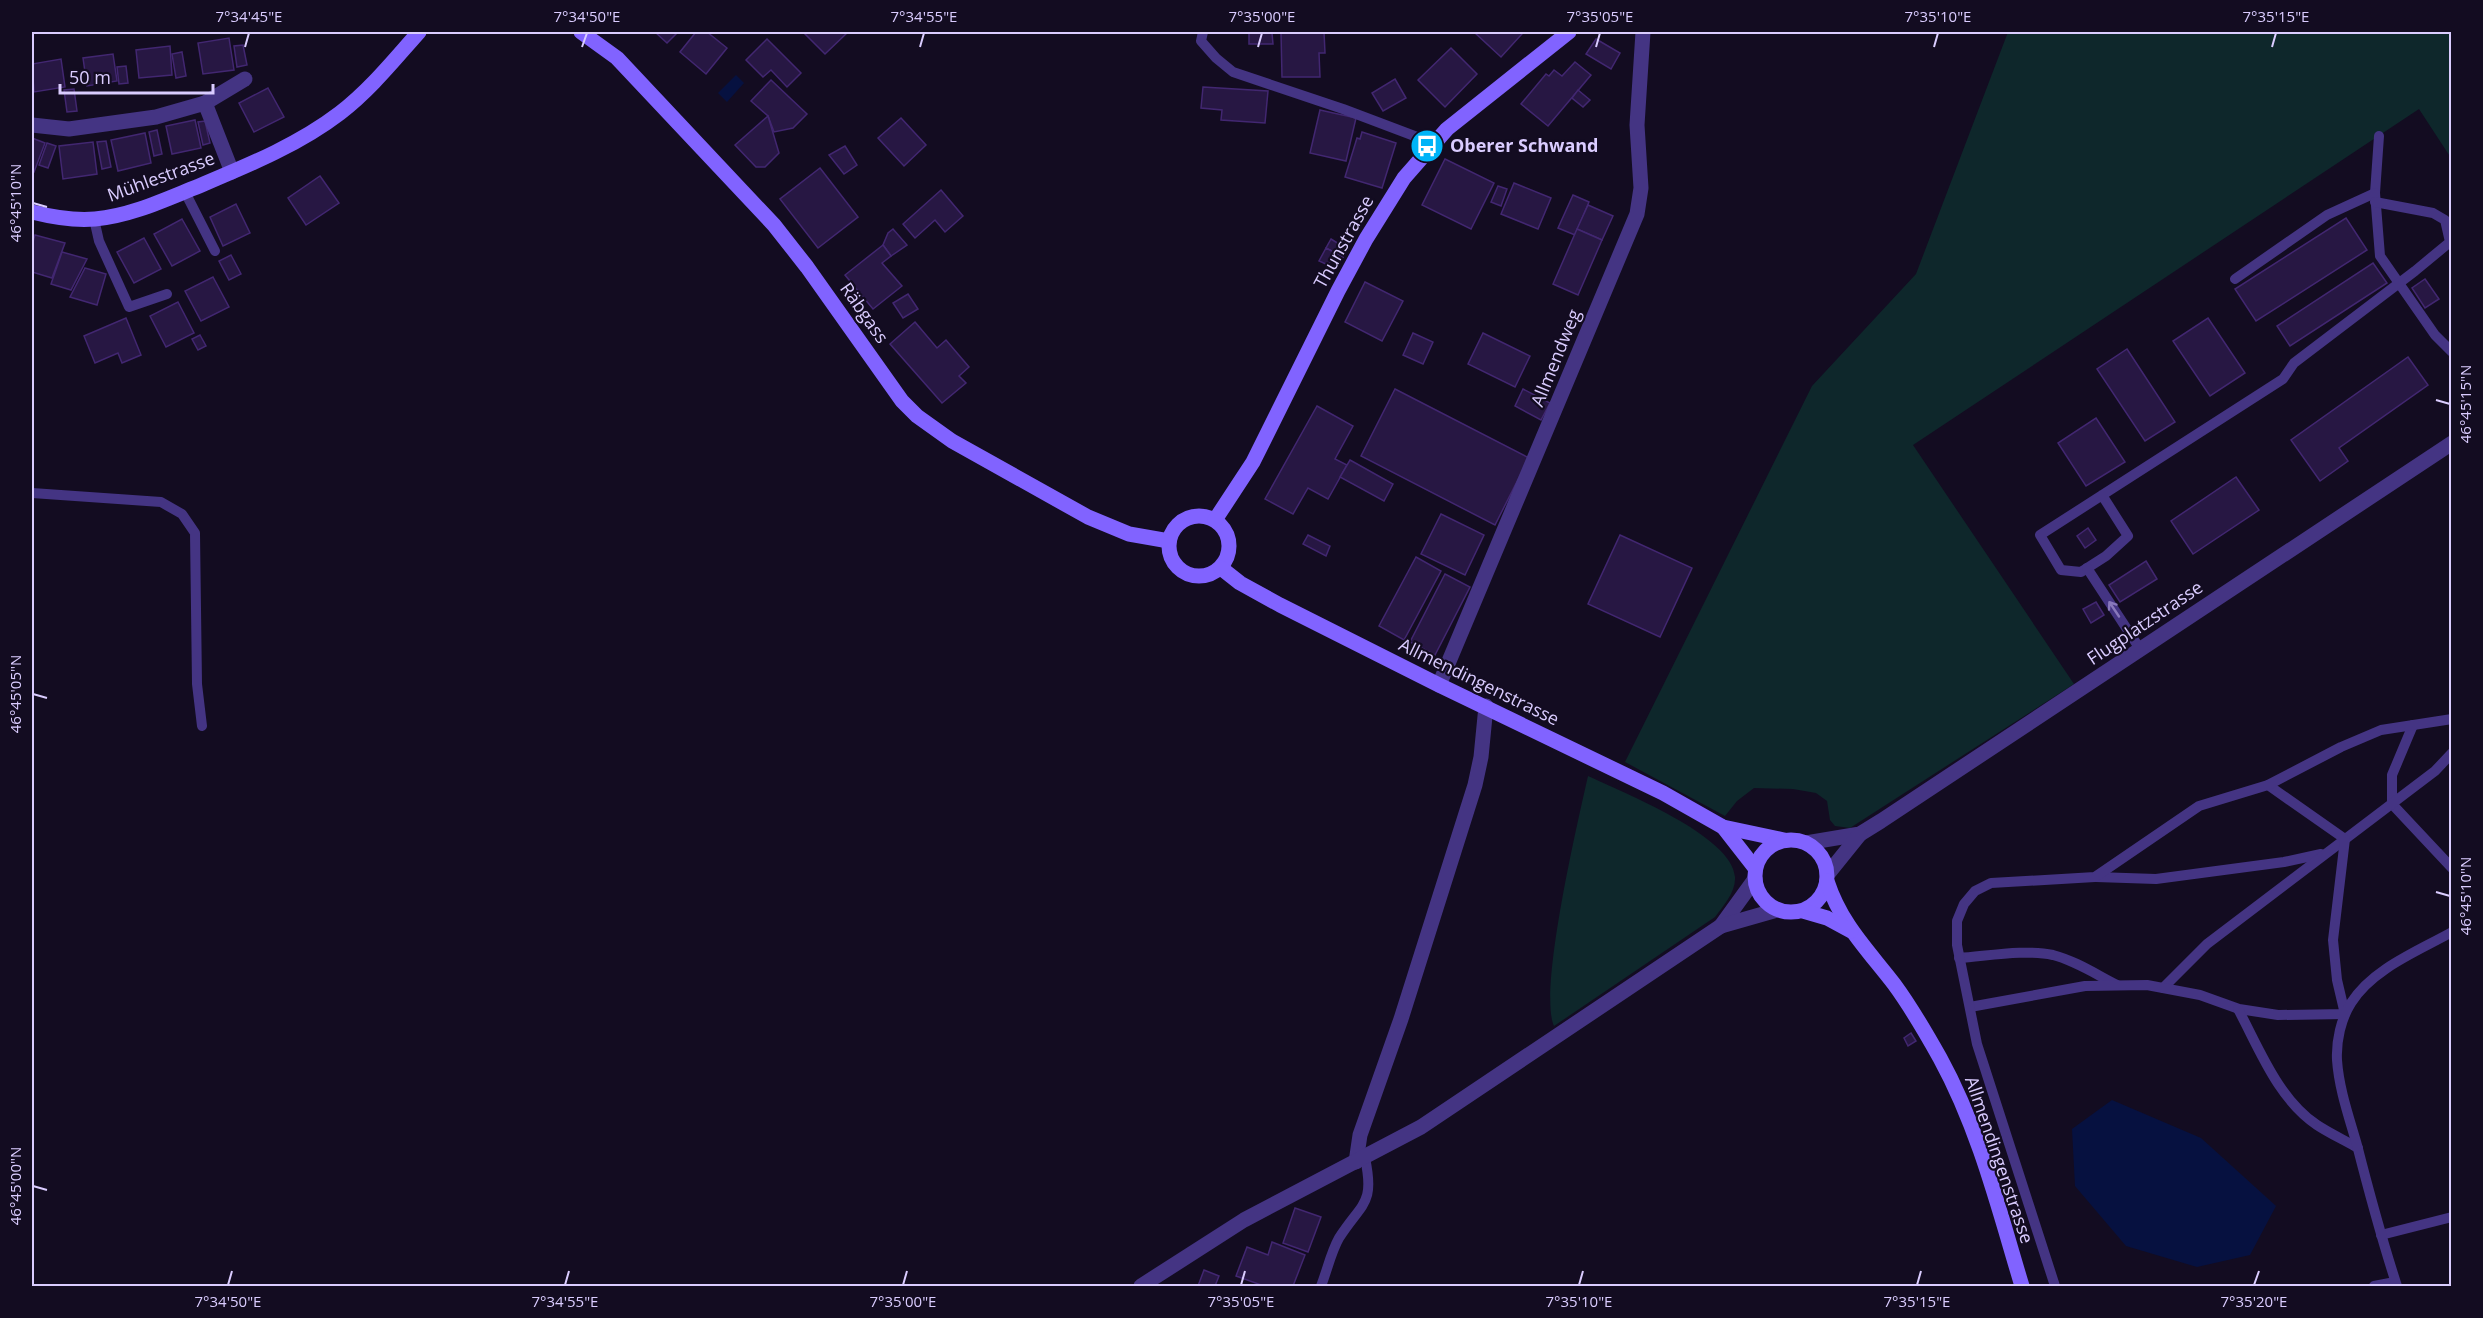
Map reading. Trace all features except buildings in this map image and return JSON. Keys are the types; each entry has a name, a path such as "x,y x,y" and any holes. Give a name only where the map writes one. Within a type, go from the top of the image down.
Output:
{"street":[{"name":"Mühlestrasse","path":"32,212 62,218 94,219 124,214 232,172 291,144 340,113 361,95 419,32"},
{"name":"Räbgass","path":"581,32 617,58 774,225 807,267 902,401 917,416 951,441 1088,517 1129,534 1168,541"},
{"name":"Thunstrasse","path":"1215,520 1253,462 1311,343 1366,239 1404,178 1433,143 1477,103 1569,32"},
{"name":"Allmendweg","path":"1439,685 1636,214 1641,189 1637,125 1643,32"},
{"path":"32,125 69,129 156,117 205,103 245,79"},
{"name":"Mühlestrasse","path":"205,103 232,172"},
{"name":"Flugplatzstrasse","path":"1827,878 1860,834 2451,443"},
{"path":"1196,516 1215,520 1223,528 1229,547 1228,557 1221,568 1205,576 1186,574 1177,568 1172,560 1168,541 1172,531 1186,518 1196,516"},
{"name":"Allmendingenstrasse","path":"1221,568 1257,593 1439,685 1663,793 1723,827 1784,840"},
{"path":"1360,1160 1360,1135 1390,1052 1473,795 1481,757 1486,706"},
{"name":"Allmendingenstrasse","path":"1723,827 1755,874"},
{"name":"Flugplatzstrasse","path":"1806,843 1860,834"},
{"path":"1141,1287 1244,1220 1421,1127 1721,926 1777,910 1803,911 1820,898 1827,878 1821,855 1806,843 1784,840 1771,846 1763,853 1755,874 1721,926"},
{"path":"1755,874 1762,898 1777,910"},
{"name":"Allmendingenstrasse","path":"1827,878 1851,931 1906,1003 1940,1058 1953,1084 1977,1143 2022,1287"},
{"name":"Allmendingenstrasse","path":"1803,911 1827,918 1851,931"}],"lane":[{"path":"1203,32 1201,41 1233,72 1343,109 1433,143"},
{"path":"2379,136 2375,197 2380,256 2435,335 2450,348"},
{"path":"184,192 215,251"},
{"path":"2102,495 2128,536 2081,572 2061,570 2040,535 2102,495 2283,379 2294,363 2450,242 2448,217 2375,197 2327,215 2235,279"},
{"path":"94,219 99,241 129,307 167,294"},
{"path":"32,493 161,502 182,514 195,533 197,684 202,726"},
{"path":"2087,568 2140,649"},
{"path":"2095,877 2199,806 2268,785 2341,747 2381,730 2451,719"},
{"path":"2413,725 2392,775 2392,804 2451,868"},
{"path":"2163,988 2207,944 2435,771 2451,753"},
{"path":"2268,785 2344,839"},
{"path":"2344,839 2333,940 2337,980 2345,1014"},
{"path":"2055,1287 1977,1044 1959,957 1957,921 1964,904 1975,891 1991,883 2095,877 2156,879 2284,862 2324,853"},
{"path":"2374,1287 2396,1284 2340,1085 2337,1059 2338,1036 2345,1014 2361,990 2378,975 2451,932"},
{"path":"1959,957 2052,955 2072,962 2118,986"},
{"path":"1970,1007 2085,986 2146,985 2200,995 2238,1009 2278,1015 2345,1014"},
{"path":"2238,1009 2278,1082 2295,1106 2316,1124 2358,1148"},
{"path":"1321,1287 1338,1239 1366,1201 1370,1185 1360,1160"},
{"path":"2381,1235 2451,1217"}],"green space":[{"path":"2008,32 2451,32 2451,158 2419,109 1913,445 2074,684 1850,828 1835,826 1830,820 1827,801 1816,793 1793,789 1754,788 1737,801 1725,816 1625,762 1812,386 1916,274"},
{"path":"1588,776 1649,804 1697,831 1716,846 1730,862 1735,883 1715,917 1554,1026 1550,1007 1555,943"}],"shaded area":[{"path":"736,75 744,83 727,102 718,93"},
{"path":"2112,1100 2201,1138 2276,1206 2250,1255 2197,1267 2126,1246 2075,1186 2072,1129"}],"place":[{"name":"Oberer Schwand","path":"1427,146"}]}
